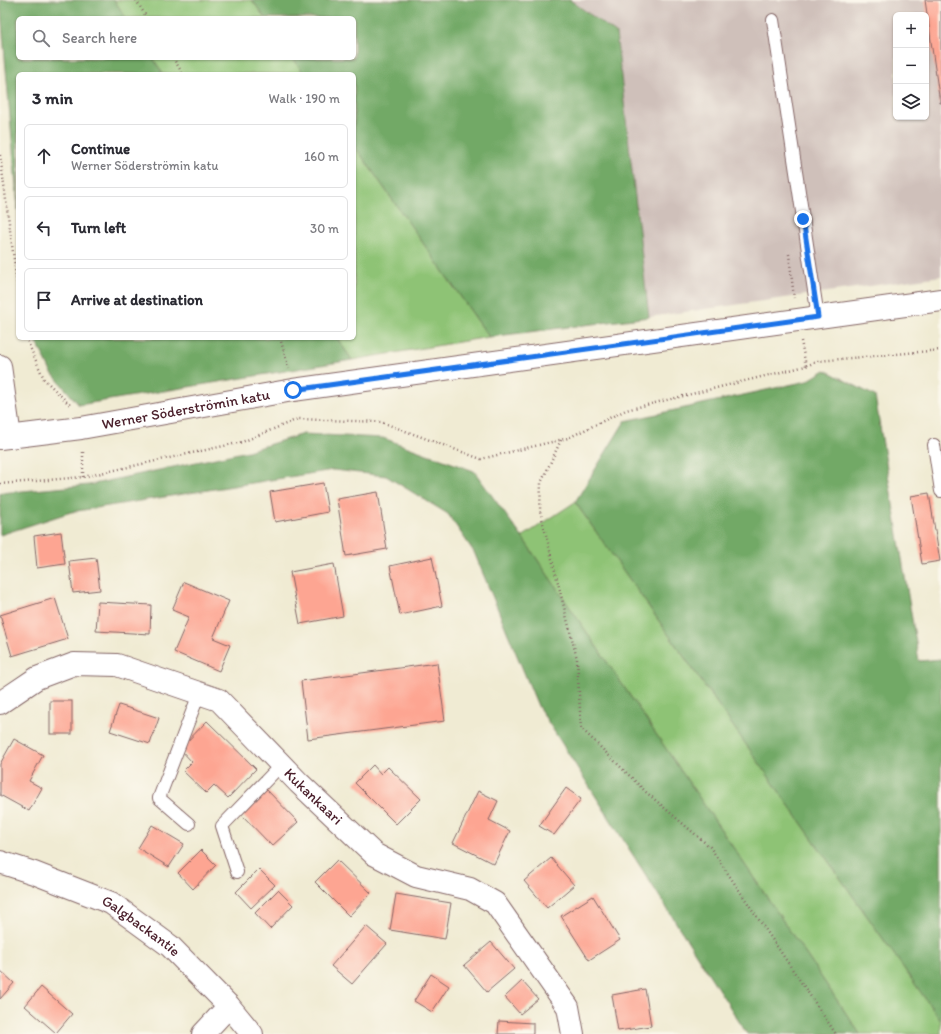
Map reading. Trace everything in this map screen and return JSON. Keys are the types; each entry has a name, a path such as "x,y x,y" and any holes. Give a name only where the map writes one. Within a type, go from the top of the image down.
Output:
{"street":[{"name":"Werner Söderströmin katu","path":"5,438 81,428 293,390 941,300"},
{"path":"0,366 5,438"},
{"name":"Kukankaari","path":"0,703 38,678 74,664 117,665 219,700 281,765 374,854 416,876 470,889 496,903 568,1007 573,1034"},
{"name":"Galgbackantie","path":"0,862 34,873 111,903 170,946 229,1006 252,1034"},
{"path":"203,1034 229,1006"}],"lane":[{"path":"773,20 818,317"},
{"path":"934,444 941,491"},
{"path":"189,824 159,798 199,694"},
{"path":"237,872 222,826 281,765"}],"path":[{"path":"136,0 146,16"},
{"path":"174,60 182,72"},
{"path":"0,155 16,275"},
{"path":"27,340 44,379 78,414 84,440 83,477"},
{"path":"0,484 83,477 242,442 298,419 381,422 481,459 562,440 626,410 806,366 818,361 941,350"},
{"path":"562,440 541,483 540,511 577,658 582,728 646,792 710,847 836,1034"}],"shaded area":[{"path":"570,0 941,0 941,276 649,317 616,33"}],"green space":[{"path":"0,0 114,0 125,16 16,16 16,60 154,60 162,72 16,72 16,187"},
{"path":"114,0 252,0 264,16 125,16"},
{"path":"252,0 570,0 616,33 649,317 489,337 356,148 356,72 303,72 294,60 356,60 356,16 264,16"},
{"path":"154,60 294,60 303,72 162,72"},
{"path":"356,148 489,337 352,360 338,340 356,340"},
{"path":"36,340 338,340 352,360 79,405 51,372"},
{"path":"825,370 875,396 919,661 941,659 941,1021 575,502 625,421 807,381"},
{"path":"303,434 383,438 474,471 522,537 860,1034 747,1034 538,706 474,552 448,514 386,476 333,470 71,512 0,535 0,493 89,485 248,451"},
{"path":"575,502 941,1021 941,1034 860,1034 522,537"}],"building":[{"path":"925,0 941,0 941,103 929,27 929,12 927,12"},
{"path":"323,483 328,512 275,522 270,492"},
{"path":"378,492 387,549 346,556 337,499"},
{"path":"929,493 940,561 922,564 911,496"},
{"path":"61,532 65,564 37,568 34,536"},
{"path":"432,557 442,606 400,615 390,566"},
{"path":"96,558 100,590 73,593 69,561"},
{"path":"334,564 343,616 300,624 290,572"},
{"path":"184,582 229,601 213,638 230,645 219,671 174,652 189,617 172,610"},
{"path":"55,598 68,639 12,656 0,615"},
{"path":"98,602 151,605 150,634 96,631"},
{"path":"437,663 445,721 308,739 301,681"},
{"path":"50,701 72,701 72,734 50,734"},
{"path":"119,705 159,718 150,744 110,731"},
{"path":"207,721 256,769 228,798 214,785 206,793 183,771 192,762 180,749"},
{"path":"14,739 43,755 29,781 42,788 29,811 0,795 0,764"},
{"path":"373,765 381,774 388,767 421,799 396,824 355,783"},
{"path":"265,788 298,822 272,846 240,813"},
{"path":"566,788 581,799 554,835 539,826"},
{"path":"478,791 498,801 489,820 510,831 494,864 453,843"},
{"path":"152,825 184,844 169,867 138,848"},
{"path":"201,850 216,865 193,889 178,873"},
{"path":"551,858 574,885 547,908 524,881"},
{"path":"337,860 371,893 349,916 315,882"},
{"path":"259,869 275,885 251,908 236,892"},
{"path":"278,890 293,905 270,929 255,913"},
{"path":"396,894 451,903 445,939 390,930"},
{"path":"593,896 620,940 589,960 561,916"},
{"path":"366,926 387,944 352,984 331,966"},
{"path":"491,942 514,969 487,992 464,965"},
{"path":"0,970 14,983 0,999"},
{"path":"431,974 449,986 432,1012 414,1001"},
{"path":"522,981 538,999 520,1014 505,997"},
{"path":"41,987 72,1014 56,1033 25,1006"},
{"path":"645,989 651,1026 618,1031 612,995"},
{"path":"499,1021 533,1023 533,1034 498,1034"}],"route":[{"path":"293,390 818,317 803,219"}]}
